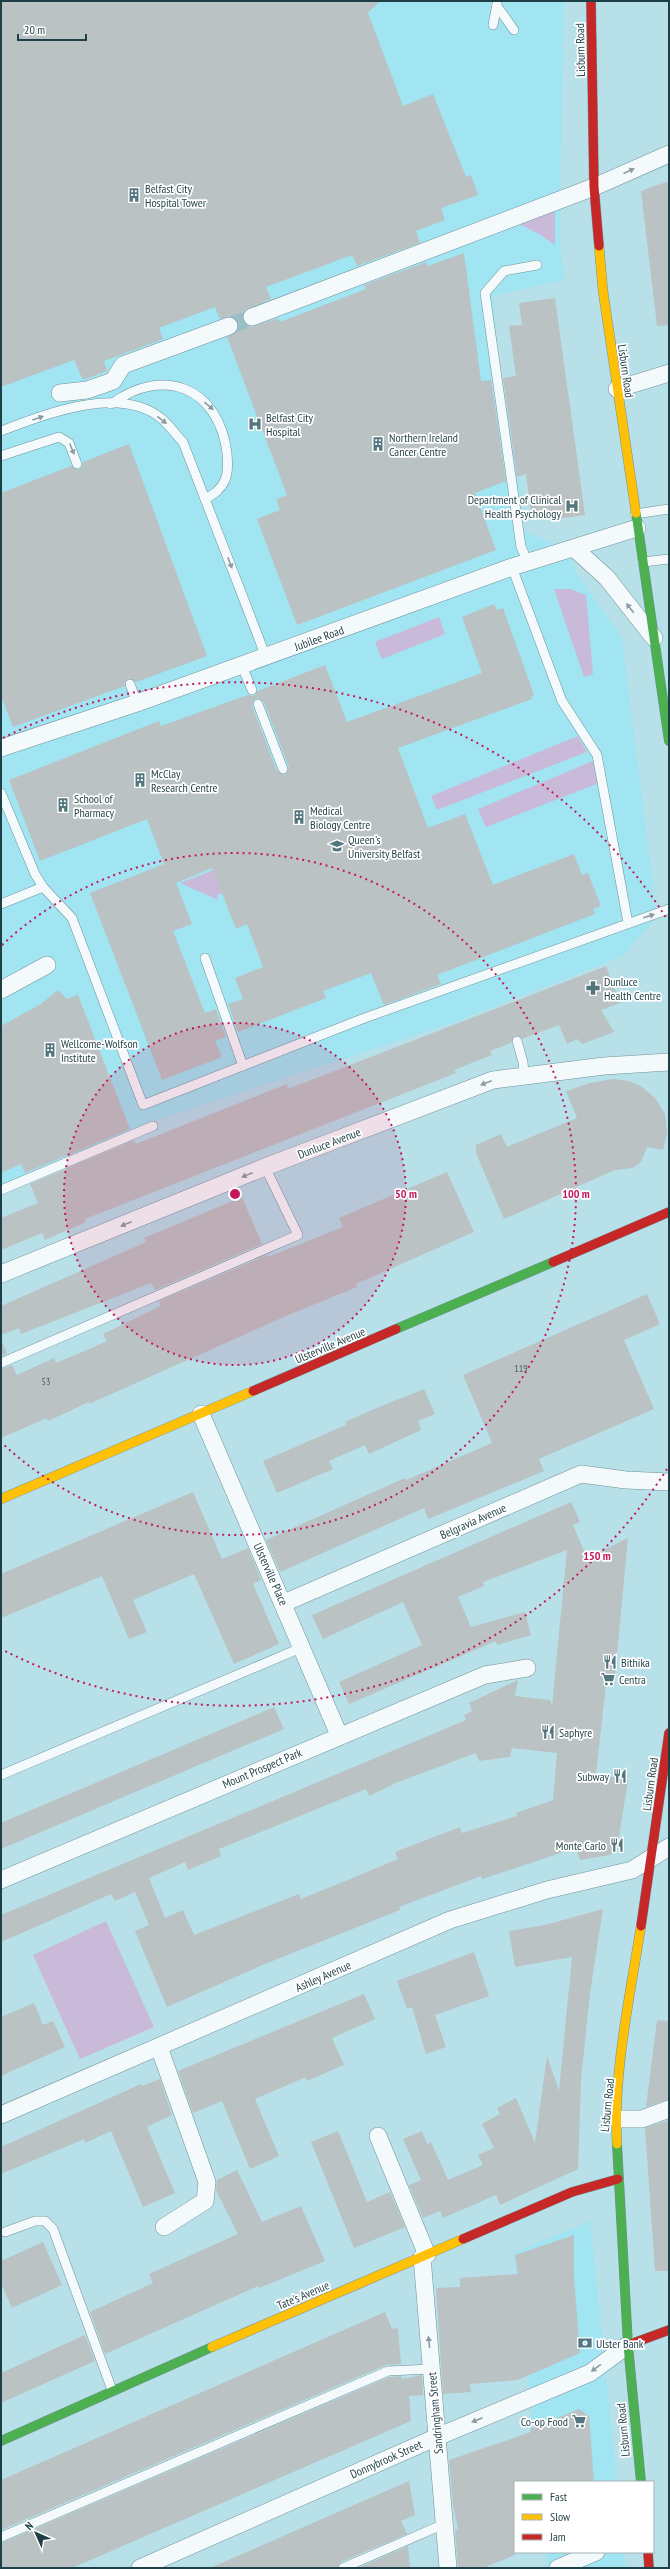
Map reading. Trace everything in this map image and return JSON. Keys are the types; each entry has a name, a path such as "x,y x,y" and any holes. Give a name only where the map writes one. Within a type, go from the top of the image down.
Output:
{"main road":[{"name":"Lisburn Road","path":"591,1 594,187 603,291 669,741"},
{"name":"Ulsterville Avenue","path":"1,1499 669,1212"},
{"name":"Lisburn Road","path":"640,2481 628,2346 618,2179 617,2119 625,2028 652,1859 669,1733"},
{"name":"Tate's Avenue","path":"1,2441 112,2390 572,2192 618,2179"},
{"path":"628,2346 669,2330"},
{"path":"648,2553 649,2568"}],"street":[{"path":"252,317 594,187 669,154"},
{"path":"60,393 87,390 106,383 113,380 123,365 229,326"},
{"path":"617,389 669,372"},
{"name":"Jubilee Road","path":"1,748 137,703 242,666 512,567 574,548 636,521"},
{"path":"574,548 607,578 654,638"},
{"path":"1,990 47,965"},
{"name":"Dunluce Avenue","path":"1,1274 265,1167 493,1080 524,1075 669,1062"},
{"name":"Ulsterville Place","path":"201,1414 303,1647 339,1735"},
{"name":"Belgravia Avenue","path":"284,1603 581,1474 626,1480 669,1482"},
{"name":"Mount Prospect Park","path":"1,1880 339,1735 484,1675 527,1668"},
{"name":"Ashley Avenue","path":"1,2115 450,1920 547,1890 632,1870 652,1859 669,1847"},
{"path":"159,2047 207,2182 205,2202 164,2227"},
{"path":"617,2119 642,2119 669,2109"},
{"name":"Sandringham Street","path":"378,2136 425,2256 431,2369 448,2568"},
{"name":"Donnybrook Street","path":"140,2568 437,2437 590,2373 628,2346"},
{"path":"558,2568 594,2553"}],"lane":[{"path":"493,25 497,4"},
{"path":"497,4 514,30"},
{"path":"528,562 521,546 485,293 504,270 537,265"},
{"path":"111,404 133,391 150,385 173,384 198,397 214,411 221,427 229,468 219,490 206,499"},
{"path":"1,431 79,405 133,405 162,419 183,442 266,657"},
{"path":"1,456 59,437 70,443 77,464"},
{"path":"636,521 669,509"},
{"path":"642,562 669,559"},
{"path":"512,567 562,701 597,755 628,923"},
{"path":"242,666 252,690"},
{"path":"130,684 137,703"},
{"path":"258,704 283,770"},
{"path":"1,793 35,874 44,887 72,918 143,1105 362,1019 628,923 669,910"},
{"path":"1,904 44,887"},
{"path":"205,958 243,1066"},
{"path":"517,1041 523,1062 524,1075"},
{"path":"1,1190 153,1126"},
{"path":"1,1363 298,1235 265,1167"},
{"path":"1,1775 303,1647"},
{"path":"5,2232 35,2221 45,2220 53,2229 112,2390"},
{"path":"1,2537 388,2371 431,2369"},
{"path":"343,2568 444,2524"}],"shaded area":[{"path":"1,1 564,1 560,200 561,258 565,280 493,296 498,358 521,490 524,531 567,550 578,575 622,638 657,917 623,956 455,1022 145,1124 1,1185"},
{"path":"555,211 555,245 539,234 515,222"},
{"path":"554,589 570,589 586,595 593,674 584,677"},
{"path":"439,617 445,634 382,659 375,642"},
{"path":"578,736 587,752 437,810 431,796"},
{"path":"593,761 599,783 486,827 478,809"},
{"path":"315,830 324,853 217,895 218,900 180,883"},
{"path":"106,1921 154,2027 80,2059 33,1955"},
{"path":"590,2221 617,2481 539,2481 514,2253"},
{"path":"546,2553 624,2553 626,2568 548,2568"}],"building":[{"name":"Belfast City Hospital Tower","path":"1,1 380,1 368,13 403,106 433,94 466,177 471,175 478,195 441,208 445,220 416,231 420,243 357,266 352,255 266,287 271,299 245,310 243,320 251,327 278,318 280,322 366,289 364,285 426,262 428,266 464,253 481,381 491,380 506,481 475,493 496,550 297,625 257,519 280,510 276,499 287,495 227,337 237,332 238,322 231,316 220,319 215,307 159,328 163,339 104,361 107,371 83,380 74,360 1,387"},
{"path":"669,181 669,325 657,326 641,191"},
{"path":"555,298 585,515 549,520 548,509 531,512 526,474 517,477 503,378 516,376 509,326 522,325 519,303"},
{"path":"129,444 207,656 136,682 128,678 124,683 125,686 13,727 1,696 1,493 71,466 79,470 82,467 83,462"},
{"name":"Medical Biology Centre","path":"494,604 497,610 503,608 534,695 531,697 532,699 398,748 428,828 465,814 493,885 574,854 582,875 588,873 601,906 593,909 595,914 437,975 441,984 384,1005 371,973 323,991 326,998 238,1032 228,1004 243,999 235,978 263,967 247,924 236,929 212,868 176,883 192,924 173,931 205,1013 216,1009 226,1037 215,1041 222,1057 162,1080 90,893 164,864 147,819 40,861 9,780 159,721 161,726 248,695 254,696 258,691 325,665 347,722 482,673 462,617","holes":["259,698 264,702 289,767 285,775 277,771 252,706 254,700"]},
{"path":"606,966 620,1003 601,1010 614,1032 582,1044 577,1039 567,1044 559,1025 522,1039 515,1035 511,1043 490,1051 492,1055 454,1070 456,1073 85,1219 86,1222 45,1240 42,1233 1,1250 1,1218 38,1203 30,1184 134,1140 136,1144 287,1084 288,1089"},
{"name":"Wellcome-Wolfson Institute","path":"58,990 67,999 78,995 130,1129 25,1173 21,1164 1,1173 1,1026 41,1004"},
{"path":"613,1079 629,1081 641,1086 655,1098 665,1114 667,1133 663,1150 647,1147 641,1162 633,1168 615,1170 504,1219 476,1153 476,1145 501,1134 507,1147 577,1118 566,1091 590,1083"},
{"path":"447,1172 474,1232 356,1284 357,1287 286,1316 89,1404 89,1402 48,1421 47,1418 1,1438 1,1369 12,1365 17,1375 54,1358 56,1363 87,1350 107,1341 103,1334 161,1306 159,1301 267,1255 268,1257 343,1227 339,1218"},
{"path":"242,1197 262,1244 155,1290 151,1283 21,1334 19,1328 1,1335 1,1306 146,1242 144,1238"},
{"path":"647,1294 660,1324 624,1340 654,1409 539,1459 544,1471 428,1519 424,1508 280,1572 266,1540 405,1478 406,1480 492,1443 463,1375"},
{"path":"1,1339 7,1354 1,1356"},
{"path":"424,1389 435,1414 418,1421 421,1430 369,1454 365,1445 329,1461 333,1469 277,1493 263,1461 346,1425 345,1422 374,1409"},
{"path":"193,1492 222,1559 248,1548 261,1580 253,1584 279,1644 234,1664 194,1574 133,1600 147,1632 129,1639 102,1576 1,1618 1,1574"},
{"path":"571,1502 580,1522 573,1525 587,1558 628,1538 614,1686 606,1685 596,1774 628,1780 617,1849 610,1855 580,1860 576,1848 482,1879 481,1876 399,1907 400,1910 265,1964 167,2007 135,1931 149,1925 135,1892 115,1901 111,1894 1,1942 1,1915 466,1720 464,1715 472,1711 469,1703 518,1680 515,1696 550,1700 552,1706 567,1550 483,1582 484,1586 458,1597 471,1627 525,1612 531,1635 497,1645 496,1641 349,1704 339,1682 422,1645 403,1602 323,1639 312,1615","holes":["512,1748 557,1753 553,1800 516,1813 517,1816 462,1833 460,1827 395,1852 398,1859 301,1899 299,1894 194,1935 183,1910 165,1918 149,1878 185,1862 188,1870 221,1856 219,1849 366,1789 369,1796 398,1782 476,1753 479,1761 510,1757"]},
{"path":"274,1707 284,1729 1,1849 1,1823"},
{"path":"603,1909 590,1993 581,2080 578,2169 500,2205 496,2195 443,2218 440,2211 423,2218 409,2185 421,2180 403,2139 422,2131 427,2144 431,2142 448,2180 483,2165 478,2155 494,2148 482,2124 500,2114 497,2108 516,2098 535,2143 547,2056 559,2091 572,1957 515,1967 509,1931 545,1925"},
{"path":"474,1952 489,1996 435,2015 446,2047 426,2054 412,2007 407,2009 397,1981"},
{"path":"364,1994 375,2019 332,2038 344,2065 307,2081 306,2077 255,2099 279,2156 250,2169 222,2101 193,2113 178,2071"},
{"path":"34,2003 43,2025 53,2021 65,2047 1,2076 1,2017"},
{"path":"657,2020 669,2021 669,2099 646,2107"},
{"path":"160,2079 172,2115 147,2127 175,2193 143,2207 111,2131 85,2143 84,2139 1,2174 1,2147 141,2084 142,2086"},
{"path":"669,2120 669,2271 655,2271 645,2128"},
{"path":"338,2131 367,2202 390,2192 405,2227 354,2248 311,2142"},
{"path":"237,2170 262,2222 301,2206 325,2261 259,2288 258,2286 105,2354 90,2312 153,2283 149,2274 238,2234 216,2190 217,2180"},
{"path":"574,2235 574,2278 580,2353 518,2380 470,2384 471,2392 443,2394 436,2288 460,2287 460,2278 518,2274 515,2255"},
{"path":"43,2242 62,2285 12,2308 1,2283 1,2261"},
{"path":"385,2312 392,2329 398,2328 401,2364 386,2365 1,2530 1,2480"},
{"path":"85,2335 95,2361 1,2403 1,2373"},
{"path":"422,2375 423,2395 409,2396 411,2421 72,2568 1,2568 1,2543 389,2377 401,2376 402,2379"},
{"path":"579,2409 589,2416 594,2481 514,2481 515,2555 483,2568 458,2568 455,2530 458,2529 453,2505 449,2460 531,2432 530,2429"},
{"path":"409,2481 415,2515 401,2521 407,2534 341,2562 337,2568 210,2568"},
{"path":"408,2546 410,2568 358,2568"}],"tunnel":[{"path":"229,326 252,317"}],"traffic: fast":[{"path":"636,513 669,741"},
{"path":"396,1329 553,1262"},
{"path":"617,2144 628,2345 641,2481"},
{"path":"1,2441 212,2347"}],"traffic: slow":[{"path":"599,246 603,291 636,513"},
{"path":"1,1499 253,1391"},
{"path":"617,2144 616,2117 620,2062 641,1926"},
{"path":"212,2347 463,2239"}],"traffic: jam":[{"path":"591,1 594,187 599,246"},
{"path":"553,1262 669,1212"},
{"path":"253,1391 396,1329"},
{"path":"641,1926 669,1733"},
{"path":"463,2239 572,2192 618,2179"},
{"path":"628,2345 669,2330"},
{"path":"648,2553 649,2568"}],"place":[{"name":"Belfast City Hospital Tower","path":"134,195"},
{"name":"Belfast City Hospital","path":"255,424"},
{"name":"Northern Ireland Cancer Centre","path":"378,444"},
{"name":"Department of Clinical Health Psychology","path":"572,506"},
{"name":"McClay Research Centre","path":"140,780"},
{"name":"School of Pharmacy","path":"63,805"},
{"name":"Medical Biology Centre","path":"299,817"},
{"name":"Queen's University Belfast","path":"337,846"},
{"name":"Dunluce Health Centre","path":"593,988"},
{"name":"Wellcome-Wolfson Institute","path":"50,1050"},
{"name":"Bithika","path":"610,1662"},
{"name":"Centra","path":"608,1679"},
{"name":"Saphyre","path":"548,1732"},
{"name":"Subway","path":"620,1776"},
{"name":"Monte Carlo","path":"617,1845"},
{"name":"Ulster Bank","path":"585,2343"},
{"name":"Co-op Food","path":"579,2421"}]}
